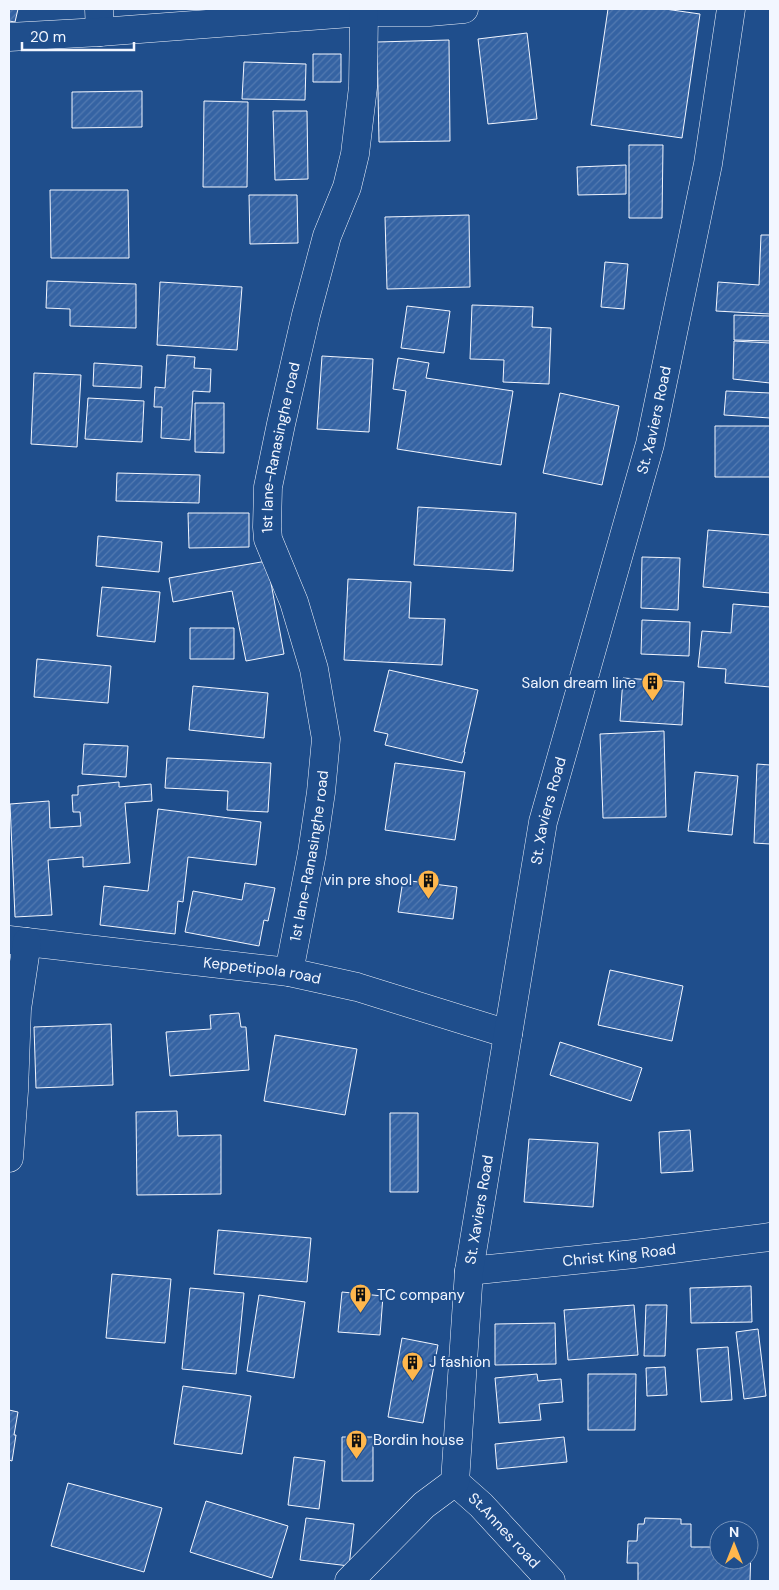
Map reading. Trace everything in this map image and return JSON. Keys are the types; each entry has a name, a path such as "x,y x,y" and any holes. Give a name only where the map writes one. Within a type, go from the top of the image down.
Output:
{"street":[{"path":"9,37 100,21 364,12 429,12 464,9"},
{"name":"St. Xaviers Road","path":"455,1482 469,1271 543,822 650,444 708,164 731,9"},
{"name":"1st lane-Ranasinghe road","path":"289,972 312,853 326,739 314,669 294,602 268,539 268,487 281,424 327,236 347,187 356,154 363,86 364,12"},
{"path":"9,1158 14,1091 18,941"},
{"name":"Keppetipola road","path":"18,941 289,972 357,987 508,1034"},
{"name":"Christ King Road","path":"469,1271 634,1254 770,1237"},
{"path":"349,1581 424,1505 455,1482"},
{"name":"St.Annes road","path":"455,1482 481,1505 551,1581"}],"building":[{"path":"9,9 18,9 15,22 9,21"},
{"path":"608,9 665,9 700,14 682,138 591,125"},
{"path":"527,33 537,119 488,124 478,39"},
{"path":"449,40 450,141 379,142 377,42"},
{"path":"313,54 341,54 341,82 313,82"},
{"path":"244,62 306,64 305,100 242,99"},
{"path":"142,91 142,127 72,128 72,92"},
{"path":"204,101 248,102 247,187 203,187"},
{"path":"273,111 307,111 308,179 275,180"},
{"path":"629,145 663,145 662,218 629,218"},
{"path":"626,165 626,194 578,195 577,167"},
{"path":"50,190 128,190 129,258 51,258"},
{"path":"249,195 297,195 298,243 250,244"},
{"path":"469,215 470,287 387,289 385,217"},
{"path":"761,235 770,235 770,314 716,311 718,282 759,285"},
{"path":"605,262 628,264 624,309 601,307"},
{"path":"47,281 136,284 136,328 70,326 70,309 46,308"},
{"path":"160,282 242,287 237,350 157,345"},
{"path":"472,305 533,307 532,327 551,328 549,384 503,382 504,360 470,359"},
{"path":"407,306 450,311 444,353 401,348"},
{"path":"734,315 770,316 770,341 734,340"},
{"path":"734,341 770,343 770,383 733,379"},
{"path":"167,355 195,357 194,368 211,369 210,392 193,391 190,440 161,438 162,407 154,407 155,387 165,388"},
{"path":"322,356 373,359 369,432 317,429"},
{"path":"398,358 429,363 426,378 513,391 501,465 397,449 406,391 393,389"},
{"path":"94,363 142,366 141,388 93,386"},
{"path":"34,373 81,375 77,447 31,444"},
{"path":"726,391 770,393 770,418 724,415"},
{"path":"560,393 619,406 602,485 543,473"},
{"path":"88,398 144,401 142,442 85,439"},
{"path":"195,403 224,403 224,453 195,452"},
{"path":"715,426 770,426 770,477 715,477"},
{"path":"117,473 200,475 199,503 116,501"},
{"path":"418,507 516,513 513,571 414,565"},
{"path":"188,513 249,513 249,547 189,548"},
{"path":"708,530 770,535 770,593 703,587"},
{"path":"98,536 162,542 159,572 96,566"},
{"path":"642,557 680,558 678,610 641,608"},
{"path":"267,561 284,654 246,661 232,591 173,602 169,578"},
{"path":"348,579 411,582 409,618 445,619 442,665 344,660"},
{"path":"102,587 160,592 155,642 97,636"},
{"path":"733,604 770,607 770,687 725,683 726,669 698,667 702,631 731,633"},
{"path":"642,620 690,622 689,656 641,654"},
{"path":"190,628 234,628 234,659 190,659"},
{"path":"37,659 111,666 108,703 34,697"},
{"path":"389,670 478,690 462,763 385,745 388,734 374,731"},
{"name":"Salon dream line","path":"623,678 684,682 682,725 620,721"},
{"path":"193,686 268,693 264,738 189,730"},
{"path":"664,731 666,817 603,818 600,734"},
{"path":"84,744 128,746 126,777 82,774"},
{"path":"167,758 271,763 268,812 227,810 228,791 165,788"},
{"path":"395,763 465,772 455,840 385,830"},
{"path":"757,764 770,765 770,844 754,843"},
{"path":"695,772 738,776 732,835 688,831"},
{"path":"119,782 119,787 151,784 152,801 125,803 130,863 83,867 83,857 48,860 52,915 15,917 10,804 49,801 50,828 81,826 80,812 73,812 72,795 78,795 78,786"},
{"path":"158,809 261,822 256,865 188,857 183,902 178,901 175,934 100,925 104,886 148,891"},
{"name":"vin pre shool","path":"403,880 457,887 453,919 398,912"},
{"path":"245,883 275,888 268,921 264,920 259,946 185,932 193,891 242,900"},
{"path":"610,970 683,986 672,1041 598,1025"},
{"path":"239,1013 241,1027 246,1027 249,1070 170,1076 166,1032 211,1029 210,1015"},
{"path":"111,1024 113,1085 36,1088 34,1027"},
{"path":"275,1035 357,1049 345,1115 264,1101"},
{"path":"560,1042 642,1068 631,1101 550,1075"},
{"path":"177,1111 178,1136 221,1135 221,1194 137,1195 136,1112"},
{"path":"390,1113 418,1113 418,1192 390,1192"},
{"path":"690,1130 693,1171 661,1173 659,1132"},
{"path":"529,1139 598,1143 593,1207 524,1202"},
{"path":"218,1230 311,1238 307,1282 214,1274"},
{"path":"112,1274 171,1279 165,1343 106,1338"},
{"path":"751,1286 752,1322 691,1323 690,1288"},
{"path":"190,1288 244,1293 236,1374 182,1369"},
{"name":"TC company","path":"342,1292 383,1296 380,1335 338,1332"},
{"path":"259,1295 305,1302 294,1378 247,1371"},
{"path":"634,1305 638,1355 568,1360 564,1310"},
{"path":"646,1305 667,1305 665,1356 644,1356"},
{"path":"555,1323 556,1364 495,1365 495,1324"},
{"path":"758,1329 766,1396 744,1399 736,1332"},
{"name":"J fashion","path":"402,1338 438,1345 423,1423 388,1417"},
{"path":"728,1347 732,1400 701,1402 697,1349"},
{"path":"665,1367 667,1395 647,1396 646,1368"},
{"path":"537,1374 538,1381 561,1379 563,1402 539,1404 541,1420 499,1423 495,1378"},
{"path":"588,1374 636,1374 635,1430 588,1430"},
{"path":"183,1386 251,1396 242,1454 174,1444"},
{"path":"9,1410 18,1412 12,1461 9,1460"},
{"name":"Bordin house","path":"342,1437 373,1437 373,1481 342,1481"},
{"path":"564,1437 567,1462 497,1469 495,1444"},
{"path":"294,1457 325,1461 319,1509 288,1505"},
{"path":"68,1483 162,1508 144,1572 51,1546"},
{"path":"206,1501 288,1526 272,1578 190,1552"},
{"path":"306,1518 354,1524 349,1566 300,1560"},
{"path":"645,1518 681,1519 681,1524 691,1524 691,1547 709,1547 709,1570 750,1570 750,1581 638,1581 638,1563 627,1563 628,1541 637,1541 638,1524 644,1524"}],"place":[{"name":"Salon dream line","path":"652,702"},
{"name":"vin pre shool","path":"428,899"},
{"name":"TC company","path":"361,1314"},
{"name":"J fashion","path":"413,1381"},
{"name":"Bordin house","path":"357,1459"}]}
